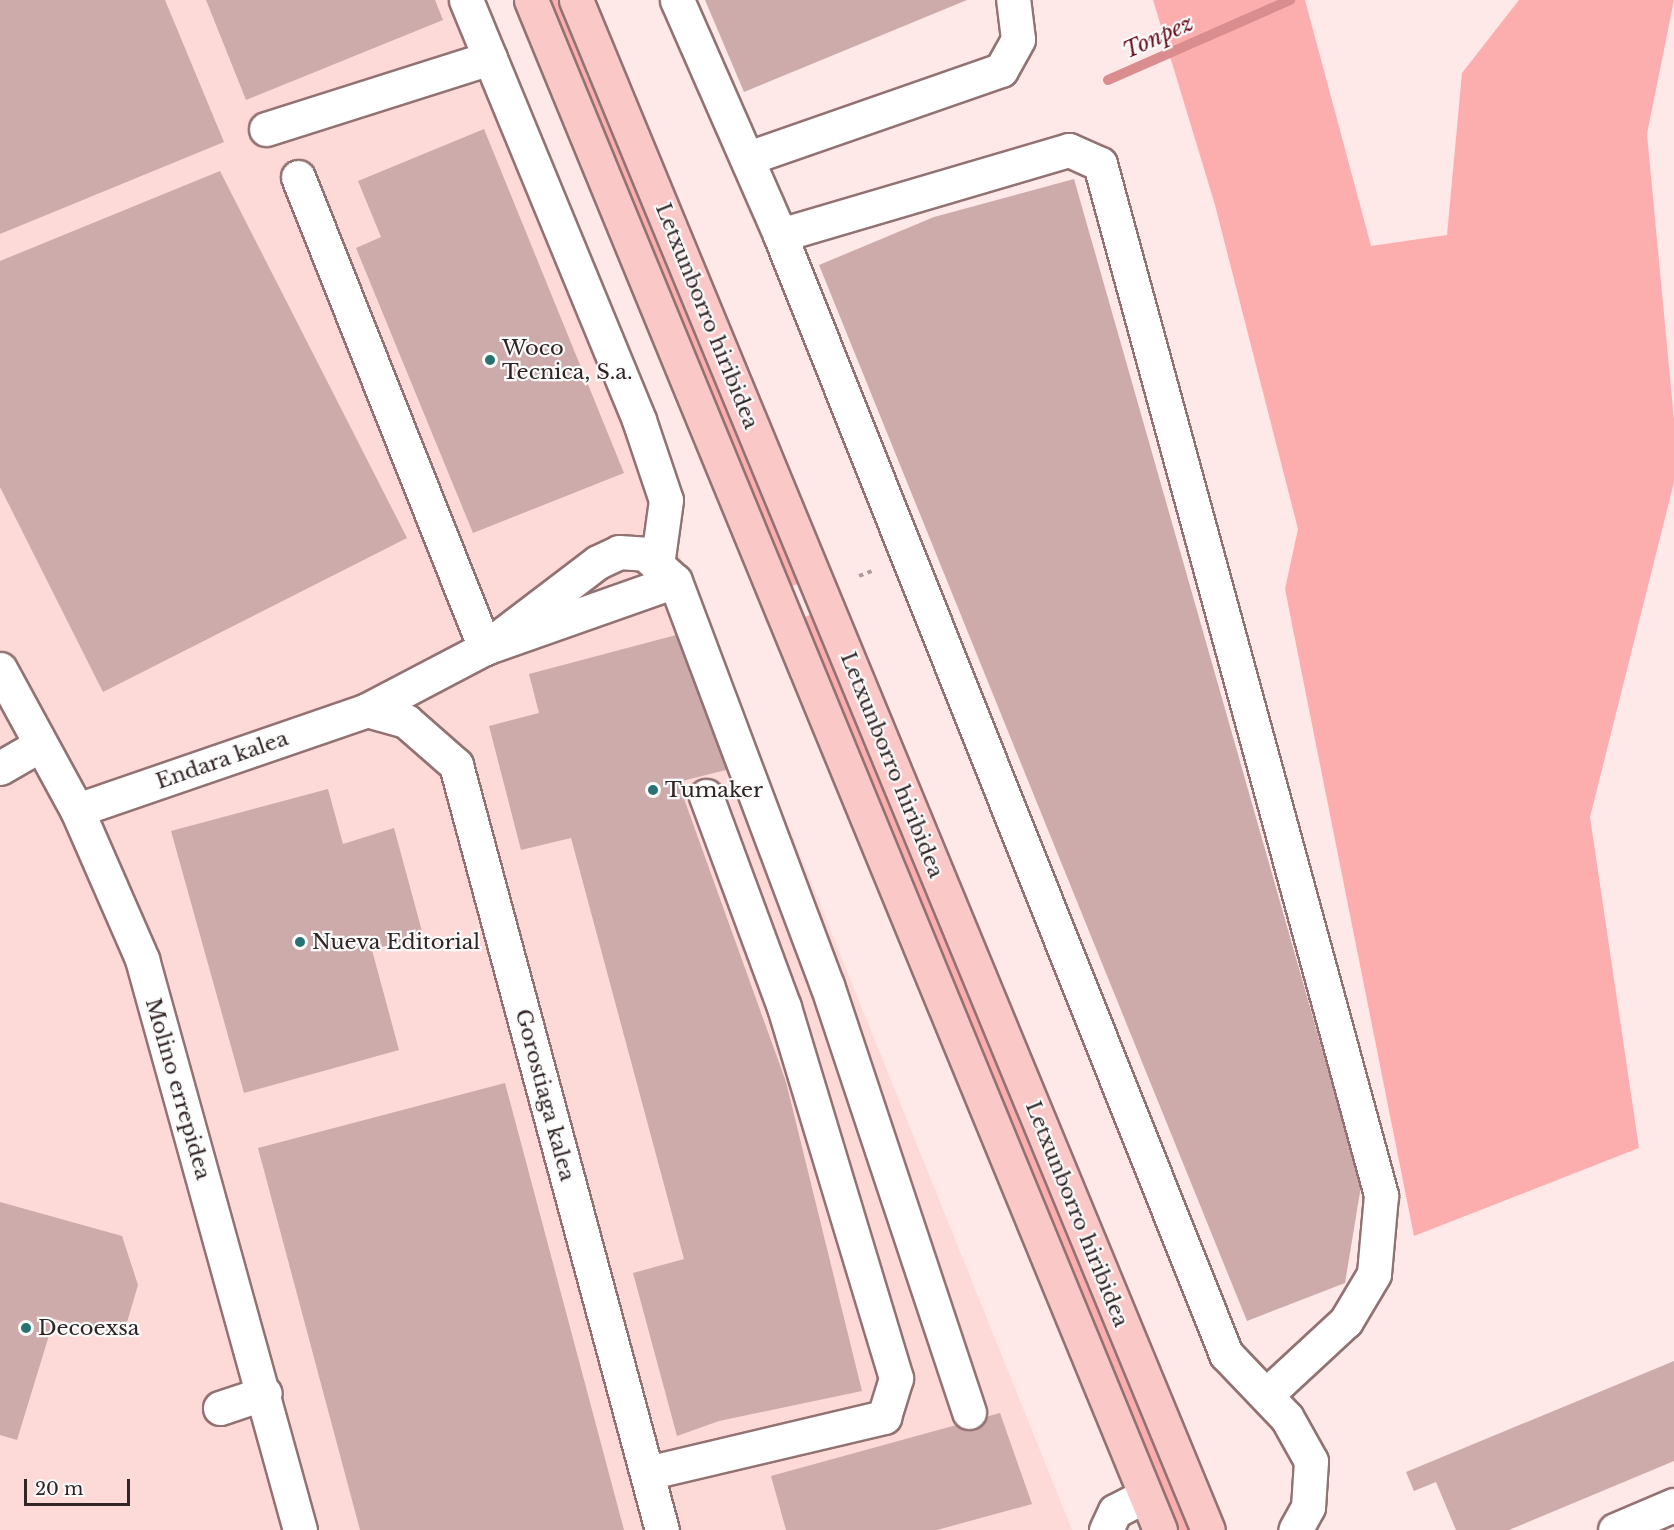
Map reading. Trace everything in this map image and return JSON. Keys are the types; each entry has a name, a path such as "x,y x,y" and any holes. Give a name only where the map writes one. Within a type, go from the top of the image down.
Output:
{"main road":[{"name":"Letxunborro hiribidea","path":"531,0 1160,1530"},
{"name":"Letxunborro hiribidea","path":"576,0 1208,1530"}],"street":[{"path":"466,0 666,500 666,573 827,985 969,1412"},
{"path":"677,0 780,235 1226,1354 1287,1418 1311,1461 1308,1507 1295,1530"},
{"path":"748,158 1001,70 1018,39 1013,0"},
{"path":"266,129 490,58"},
{"path":"780,235 1069,150 1100,164 1381,1195 1374,1274 1346,1321 1266,1395"},
{"path":"298,177 485,648"},
{"path":"485,648 598,562 619,552 645,554 666,573"},
{"path":"485,648 666,573"},
{"name":"Endara kalea","path":"77,810 367,710 485,648"},
{"name":"Molino errepidea","path":"0,669 38,746 77,810 142,959 265,1393 300,1530"},
{"name":"Gorostiaga kalea","path":"367,710 406,721 456,765 662,1530"},
{"path":"0,768 38,746"},
{"path":"647,1473 884,1417 896,1378 784,1007 706,796"},
{"path":"220,1408 265,1393"},
{"path":"1106,1530 1115,1511 1145,1496"},
{"path":"1616,1530 1674,1505"}],"path":[{"path":"859,576 873,571"}],"shaded area":[{"path":"0,0 456,0 1072,1530 0,1530"},
{"path":"545,0 561,0 800,583 787,588"},
{"path":"1153,0 1305,0 1371,246 1447,235 1462,73 1519,0 1674,0 1647,134 1674,420 1674,482 1590,817 1639,1148 1414,1236 1285,589 1298,529 1215,205"},
{"path":"815,613 1193,1530 1173,1530 797,620"}],"building":[{"path":"0,0 165,0 224,142 0,234"},
{"path":"206,0 435,0 443,20 246,100"},
{"path":"705,0 967,0 744,92"},
{"name":"Woco Tecnica, S.a.","path":"484,129 624,473 473,533 356,248 381,237 358,181"},
{"path":"220,171 407,538 103,692 0,487 0,261"},
{"path":"1074,179 1361,1186 1345,1283 1247,1321 819,265 934,217"},
{"path":"680,634 730,769 678,782 786,1082 862,1391 719,1421 677,1436 633,1273 684,1259 571,838 521,850 489,726 539,713 529,674"},
{"name":"Nueva Editorial","path":"328,789 343,844 394,828 423,935 372,950 399,1050 244,1093 171,831"},
{"path":"505,1083 624,1530 360,1530 258,1148"},
{"name":"Decoexsa","path":"0,1202 122,1236 138,1285 123,1336 54,1319 17,1440 0,1435"},
{"path":"1674,1361 1674,1461 1509,1530 1456,1530 1436,1482 1414,1491 1406,1472"},
{"path":"1000,1413 1032,1504 937,1530 786,1530 771,1476"}],"waterway":[{"name":"Tonpez","path":"1108,80 1290,0"}],"place":[{"name":"Woco Tecnica, S.a.","path":"490,360"},
{"name":"Tumaker","path":"653,790"},
{"name":"Nueva Editorial","path":"300,942"},
{"name":"Decoexsa","path":"26,1328"}]}
